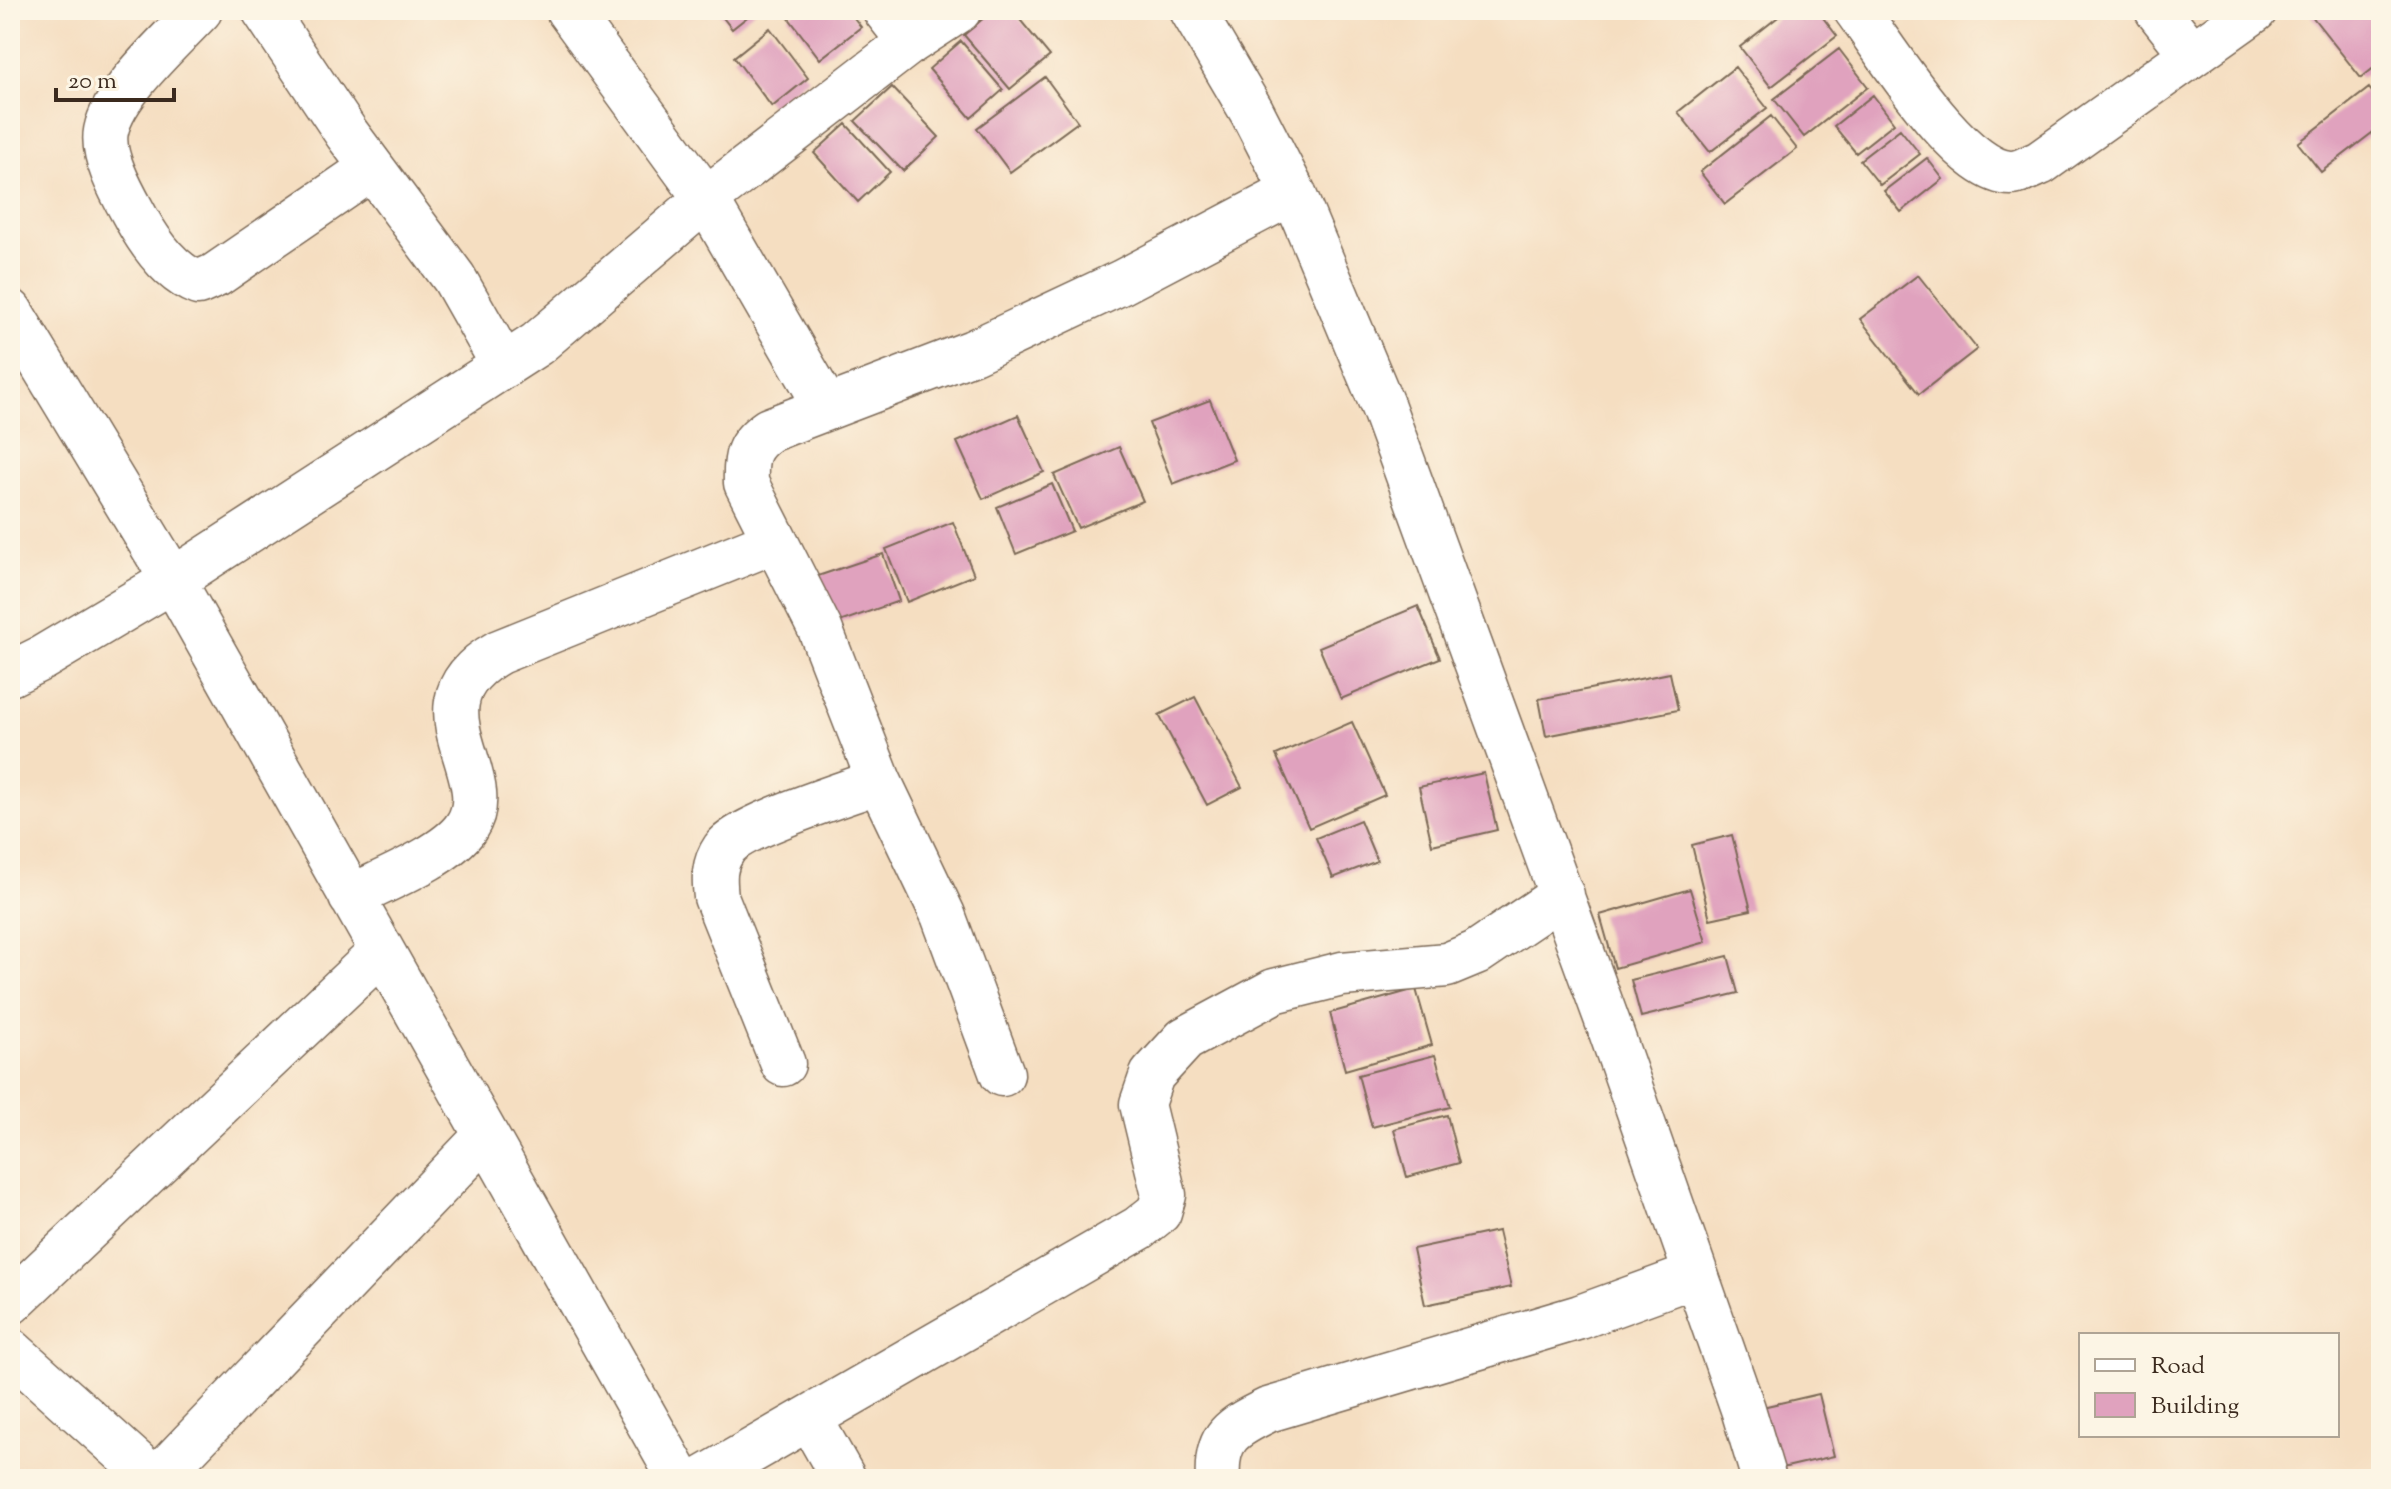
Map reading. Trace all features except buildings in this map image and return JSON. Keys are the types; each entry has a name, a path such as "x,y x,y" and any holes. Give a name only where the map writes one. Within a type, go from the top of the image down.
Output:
{"street":[{"path":"200,10 120,100 106,133 115,180 147,236 182,277 198,283 216,275 372,168"},
{"path":"264,10 372,168 454,278 504,366"},
{"path":"568,10 706,199 827,408"},
{"path":"10,674 173,580 537,344 706,199 898,26 959,10"},
{"path":"1192,10 1252,112 1293,192 1383,407 1562,895 1764,1479"},
{"path":"1856,10 1964,151 1988,168 2013,174 2040,163 2255,10"},
{"path":"2157,10 2192,54"},
{"path":"1002,1074 943,915 879,781 820,629 746,483 745,456 753,441 769,430 973,352 1122,282 1293,192"},
{"path":"10,311 173,580 680,1479"},
{"path":"351,897 437,851 465,830 472,816 474,796 459,739 457,710 460,688 472,671 499,652 774,541"},
{"path":"783,1064 716,897 713,870 725,846 758,827 879,781"},
{"path":"703,1479 1139,1228 1159,1212 1164,1195 1142,1104 1152,1075 1185,1039 1274,991 1342,974 1447,965 1476,953 1562,895"},
{"path":"10,1303 381,952"},
{"path":"10,1350 155,1479 485,1137"},
{"path":"1218,1479 1218,1450 1235,1426 1268,1410 1580,1317 1695,1275"},
{"path":"810,1419 844,1479"}]}
